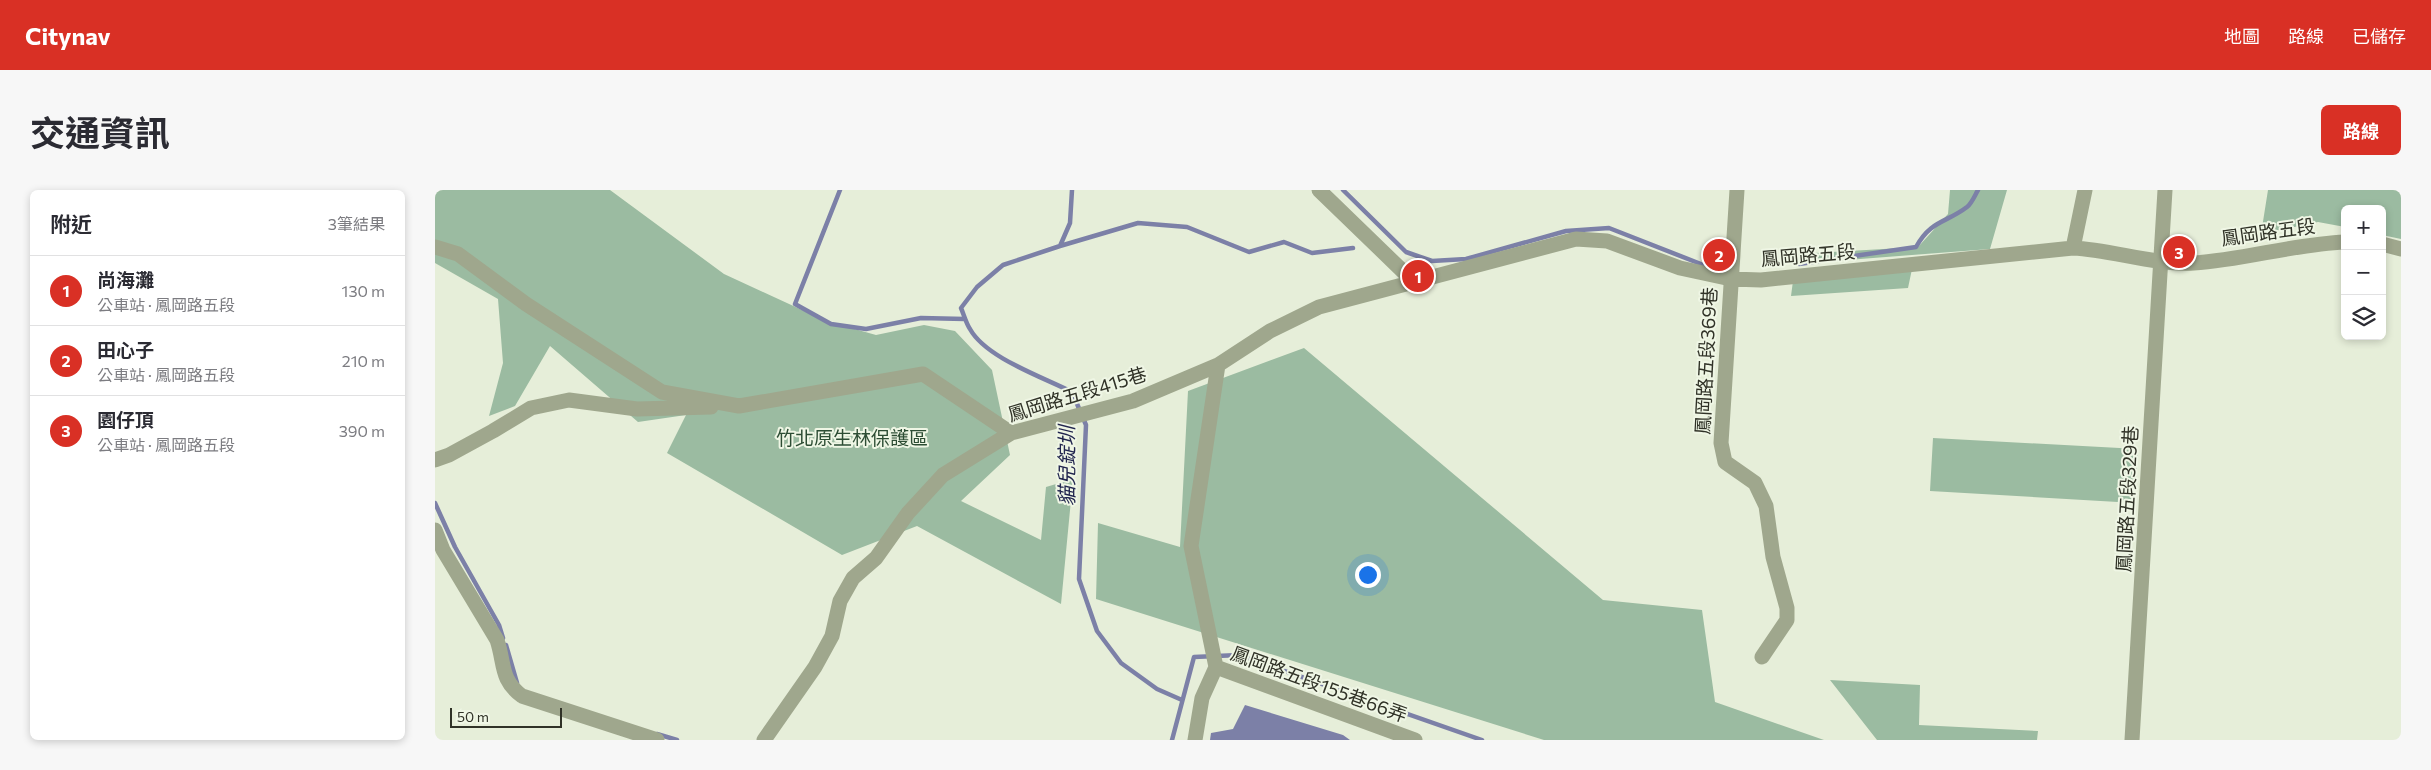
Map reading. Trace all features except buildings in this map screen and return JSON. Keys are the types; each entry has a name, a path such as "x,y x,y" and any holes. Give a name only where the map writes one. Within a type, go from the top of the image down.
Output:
{"street":[{"path":"1319,190 1414,282"},
{"name":"鳳岡路五段369巷","path":"1737,190 1721,443 1725,462 1755,483 1766,506 1773,557 1787,608 1787,620 1762,657"},
{"path":"2073,248 2085,190"},
{"name":"鳳岡路五段329巷","path":"2133,740 2165,190"},
{"name":"鳳岡路五段","path":"1414,282 1577,239 1607,241 1679,268 1731,279 1761,280 2073,248 2096,249 2162,261 2193,263 2341,243"},
{"path":"2386,245 2401,248"},
{"path":"435,247 458,254 526,304 662,392 739,406"},
{"name":"鳳岡路五段415巷","path":"764,740 815,667 832,636 840,601 853,578 876,558 908,513 943,475 1011,433 1133,401 1218,365 1270,331 1319,307 1414,282"},
{"name":"鳳岡路五段155巷66弄","path":"1218,365 1191,546 1215,668 1415,740"},
{"path":"435,460 476,440 531,408 569,400 659,410 739,406 923,374 1011,433"},
{"path":"435,530 443,550 497,640 507,682 510,687 522,696 657,740"},
{"path":"1195,740 1202,698 1215,668"}],"green space":[{"name":"竹北原生林保護區","path":"435,190 610,190 724,274 826,321 876,335 924,325 955,331 992,370 1010,455 961,501 1041,540 1046,487 1073,479 1061,604 917,526 842,555 667,453 686,415 638,422 550,346 515,406 489,416 503,363 498,299 435,263"},
{"path":"1950,190 2007,190 1990,249 1795,264 1797,254 1918,247 1948,214"},
{"path":"2268,190 2401,190 2401,239 2386,236 2386,205 2341,205 2341,226 2318,222 2261,234"},
{"path":"1912,269 1908,288 1791,296 1793,281"},
{"path":"1304,348 1603,600 1702,610 1715,702 1824,740 1544,740 1096,599 1098,523 1180,547 1188,391"},
{"path":"1933,438 2138,449 2135,503 1930,491"},
{"path":"1830,680 1920,685 1919,725 2038,731 2037,740 1877,740"}],"water":[{"path":"1245,705 1343,735 1350,740 1210,740 1211,733 1233,729"}],"waterway":[{"path":"840,190 795,304 831,324 866,329 921,318 965,319"},
{"name":"貓兒錠圳","path":"1072,190 1070,223 1060,246 1003,265 977,287 961,308 970,329 989,349 1016,366 1072,392 1086,425 1079,579 1097,631 1121,663 1157,689 1182,700"},
{"path":"1343,190 1406,252 1432,261 1466,259 1566,231 1609,228 1711,268"},
{"path":"1799,264 1916,247 1933,227 1967,207 1978,190"},
{"path":"1060,246 1138,223 1187,227 1249,252 1284,242 1312,253 1353,248"},
{"path":"435,503 455,547 499,625 503,638"},
{"path":"506,645 517,683"},
{"path":"1172,740 1194,657 1239,655 1482,740"},
{"path":"657,734 677,740"}],"place":[{"name":"園仔頂","path":"2179,252"},
{"name":"田心子","path":"1719,255"},
{"name":"尚海灘","path":"1418,276"}]}
